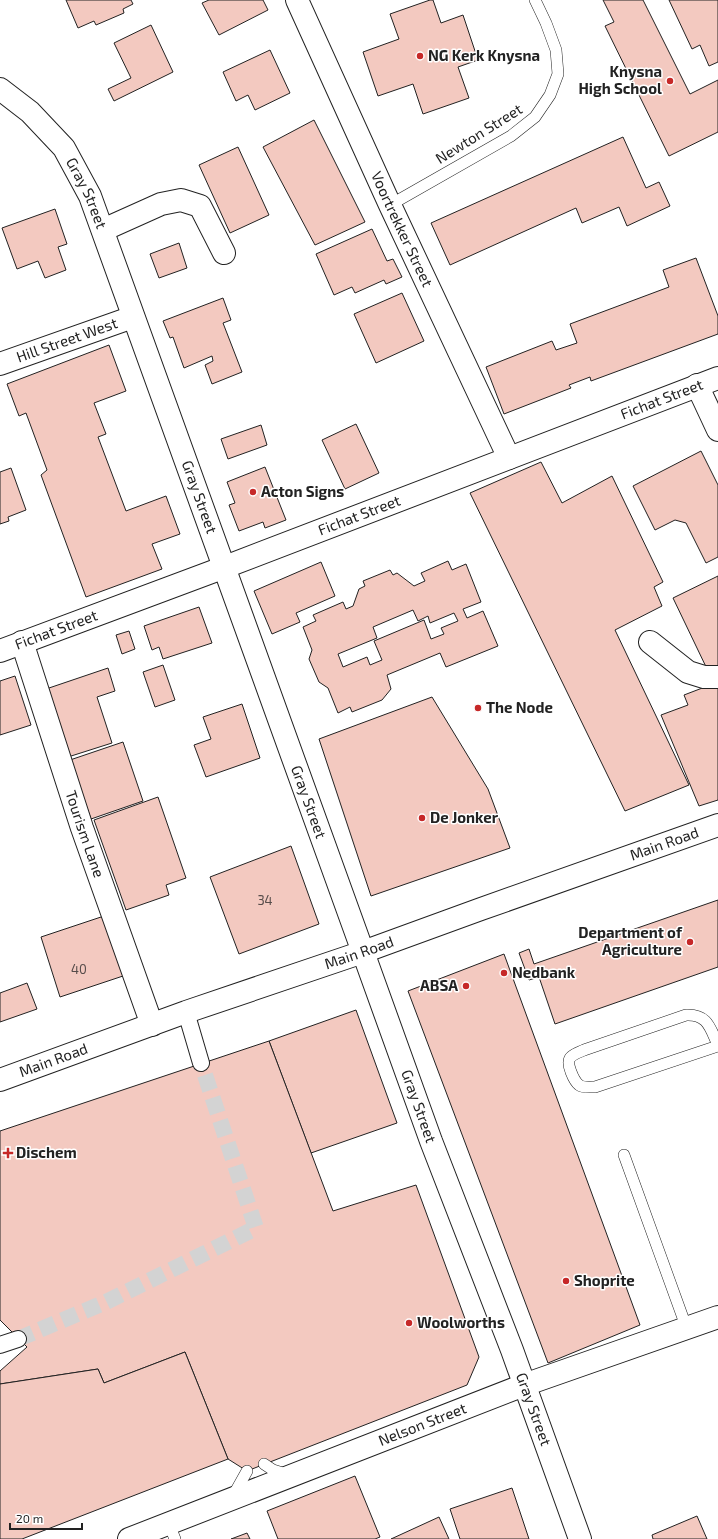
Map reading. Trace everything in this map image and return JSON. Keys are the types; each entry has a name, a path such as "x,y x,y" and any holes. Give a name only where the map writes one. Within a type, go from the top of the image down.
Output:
{"main road":[{"name":"Voortrekker Street","path":"297,0 390,205 509,458"},
{"name":"Gray Street","path":"0,89 30,112 64,148 90,196 423,1119 512,1350 580,1539"},
{"path":"103,230 162,204 181,200 200,206 224,253"},
{"name":"Hill Street West","path":"0,364 134,317"},
{"name":"Fichat Street","path":"0,651 225,567 718,378"},
{"path":"697,385 718,430"},
{"name":"Tourism Lane","path":"22,642 82,828 152,1024"},
{"path":"650,642 688,672 704,677 718,677"},
{"name":"Main Road","path":"0,1080 152,1024 363,952 718,825"},
{"name":"Nelson Street","path":"129,1539 172,1532 232,1498 290,1475 524,1385 718,1317"}],"street":[{"path":"186,1012 201,1064"},
{"path":"0,1345 18,1339"}],"lane":[{"name":"Newton Street","path":"390,205 511,136 535,117 550,95 558,74 556,50 546,23 535,0"},
{"path":"686,1015 696,1015 702,1018 706,1022 718,1046 595,1087 584,1087 579,1085 574,1077 569,1062 570,1058 584,1050 686,1015"},
{"path":"624,1155 687,1329"},
{"path":"264,1464 273,1470 290,1475"},
{"path":"232,1498 247,1471"}],"building":[{"path":"66,0 131,0 133,4 123,9 124,13 96,25 94,21 78,28"},
{"path":"209,0 263,0 268,10 219,35 202,3"},
{"name":"NG Kerk Knysna","path":"433,0 441,23 463,15 478,60 458,67 469,98 423,114 413,84 378,96 363,52 399,39 390,14"},
{"path":"603,0 643,0 690,94 718,80 718,132 669,156 605,26 614,22"},
{"path":"669,0 718,0 718,62 709,66 700,45 692,49"},
{"path":"151,25 173,72 114,101 108,89 131,78 114,43"},
{"path":"270,50 290,93 255,110 248,95 236,101 223,72"},
{"path":"314,120 365,222 315,245 263,147"},
{"path":"623,137 646,188 659,182 670,206 627,226 619,207 582,223 576,208 450,265 431,223"},
{"path":"238,147 269,215 230,233 199,165"},
{"path":"55,209 67,244 58,247 66,270 45,278 38,261 17,269 2,228"},
{"path":"372,229 387,261 393,259 402,277 386,284 384,280 355,293 352,287 334,295 316,254"},
{"path":"179,243 187,268 159,278 150,254"},
{"path":"696,258 718,316 718,334 591,381 590,377 569,385 571,388 504,414 486,367 552,341 556,350 577,343 570,324 669,287 663,270"},
{"path":"402,293 424,341 376,363 354,314"},
{"path":"223,298 231,320 223,323 242,372 212,384 205,365 213,361 212,356 184,368 173,337 170,338 163,321"},
{"path":"109,345 126,391 94,403 106,434 98,437 126,511 166,496 180,534 152,544 162,569 86,597 41,475 47,470 26,413 19,416 7,384"},
{"path":"356,424 379,473 345,489 322,440"},
{"path":"261,425 267,445 228,459 221,439"},
{"path":"701,451 718,485 718,557 706,563 686,523 675,520 655,530 633,486"},
{"path":"541,462 562,503 612,476 663,582 654,587 662,606 615,630 689,785 625,811 470,493"},
{"name":"Acton Signs","path":"265,467 286,520 265,528 263,522 239,531 229,505 235,503 227,482"},
{"path":"11,468 26,510 8,517 9,521 0,524 0,472"},
{"path":"448,561 452,570 466,564 481,602 463,609 467,618 483,611 498,646 446,667 440,653 387,675 391,689 382,700 352,712 350,707 338,713 328,688 319,682 309,659 312,650 303,627 316,621 313,615 343,602 346,609 353,606 359,589 365,586 363,581 390,570 393,575 397,573 414,586 425,581 421,573","holes":["413,610 418,621 428,616 430,623 454,613 458,621 441,628 444,634 431,639 424,620 374,641 382,660 370,665 367,657 343,667 338,654 377,638 373,627"]},
{"path":"321,562 335,596 296,613 300,622 272,634 254,591"},
{"path":"718,576 718,666 708,671 673,598"},
{"path":"199,607 212,643 163,659 159,647 152,650 144,626"},
{"path":"129,631 135,649 122,654 116,635"},
{"path":"163,665 175,700 155,707 143,672"},
{"path":"108,668 115,691 97,697 112,743 68,757 46,689"},
{"path":"15,676 31,725 0,735 0,681"},
{"path":"718,682 718,800 699,806 661,715 688,705 684,695"},
{"name":"De Jonker","path":"432,697 488,789 510,848 371,896 319,739"},
{"path":"242,704 260,758 206,777 194,745 211,739 203,717"},
{"path":"123,742 143,801 91,819 70,760"},
{"path":"158,797 186,878 166,885 169,895 126,910 94,820"},
{"path":"291,846 319,924 239,954 210,877"},
{"path":"718,900 718,967 555,1024 539,977 529,980 519,953 529,949 534,964"},
{"path":"104,916 123,976 60,997 41,937"},
{"path":"504,954 640,1325 548,1363 408,991"},
{"path":"27,983 37,1009 0,1022 0,993"},
{"path":"356,1010 397,1123 311,1153 269,1041"},
{"path":"269,1041 333,1211 416,1185 479,1357 467,1385 247,1471 228,1459 185,1352 104,1383 98,1369 0,1384 0,1371 27,1347 0,1320 0,1131"},
{"path":"185,1352 228,1459 22,1539 0,1539 0,1384 98,1369 104,1383"},
{"path":"355,1476 380,1537 375,1539 278,1539 267,1511"},
{"path":"512,1488 529,1539 460,1539 450,1509"},
{"path":"697,1516 707,1539 653,1539 652,1535"},
{"path":"439,1517 449,1539 391,1539"},
{"path":"247,1533 250,1539 231,1539"}],"tunnel":[{"path":"18,1339 106,1302 256,1228 201,1063"}],"place":[{"name":"NG Kerk Knysna","path":"420,56"},
{"name":"Knysna High School","path":"670,81"},
{"name":"Acton Signs","path":"253,492"},
{"name":"The Node","path":"478,708"},
{"name":"De Jonker","path":"422,818"},
{"name":"Department of Agriculture","path":"690,942"},
{"name":"Nedbank","path":"504,973"},
{"name":"ABSA","path":"466,986"},
{"name":"Dischem","path":"8,1153"},
{"name":"Shoprite","path":"566,1281"},
{"name":"Woolworths","path":"409,1323"}]}
